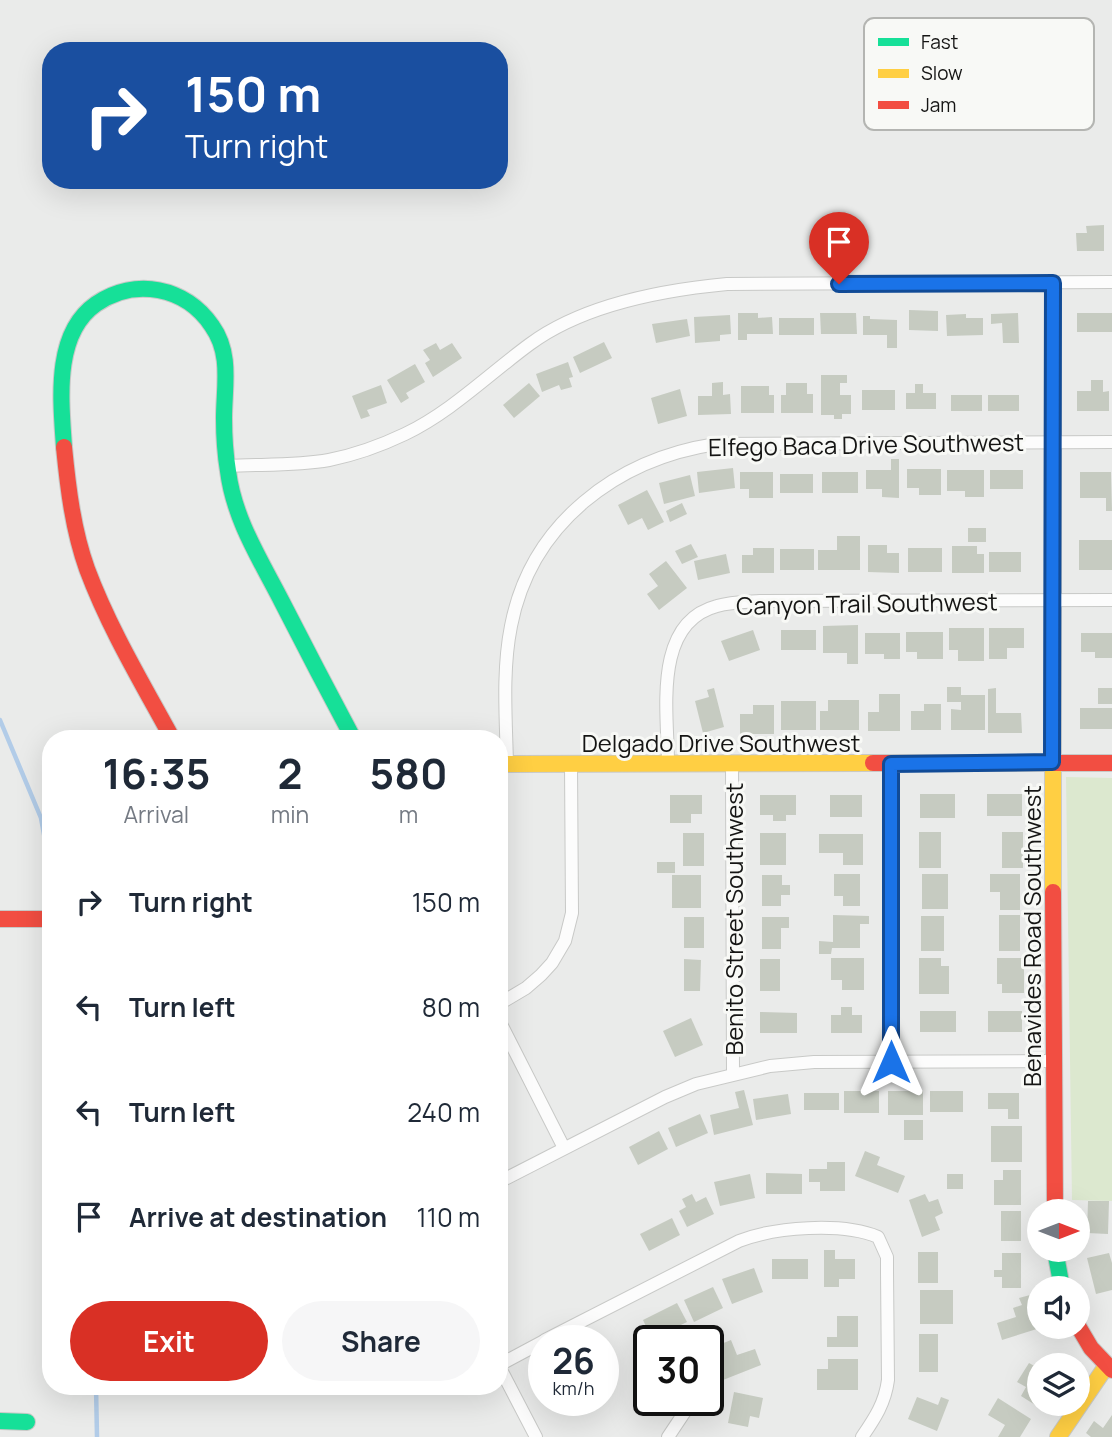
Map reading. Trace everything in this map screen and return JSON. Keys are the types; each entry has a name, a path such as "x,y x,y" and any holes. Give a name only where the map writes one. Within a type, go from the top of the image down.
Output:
{"street":[{"path":"228,466 329,460 404,435 456,402 533,342 562,325 612,306 668,291 727,284 1112,282"},
{"name":"Benavides Road Southwest","path":"1053,283 1055,1199"},
{"path":"168,730 101,601 83,554 65,465 64,364 75,326 87,312 112,295 128,290 159,290 190,302 203,314 222,342 228,466 236,509 349,730"},
{"name":"Elfego Baca Drive Southwest","path":"504,730 510,628 526,580 559,525 591,494 619,476 687,448 716,444 1112,442"},
{"name":"Canyon Trail Southwest","path":"668,763 667,681 670,654 686,626 714,606 760,601 1112,600"},
{"name":"Delgado Drive Southwest","path":"508,764 1112,763"},
{"name":"Benito Street Southwest","path":"732,764 733,1074"},
{"path":"891,764 891,1062"},
{"path":"508,999 541,975 565,941 572,913 571,765"},
{"path":"0,919 42,919"},
{"path":"508,1038 564,1147"},
{"path":"508,1177 665,1097 696,1084 770,1066 814,1062 1054,1061"},
{"path":"575,1325 761,1232 788,1229 860,1229 878,1237 887,1257 886,1398 862,1437"},
{"path":"1058,1437 1110,1367 1086,1339"},
{"path":"508,1361 528,1350"},
{"path":"508,1383 536,1437"},
{"path":"668,1437 682,1416"},
{"path":"0,1422 27,1422"}],"green space":[{"path":"1066,777 1112,778 1112,1201 1072,1199"}],"building":[{"path":"1104,225 1104,251 1077,251 1076,233 1087,233 1086,226"},
{"path":"909,310 938,311 938,331 909,330"},
{"path":"738,313 758,313 758,318 772,317 773,334 747,334 747,340 738,340"},
{"path":"820,313 856,313 857,334 821,334"},
{"path":"1018,313 1019,343 1003,343 1002,323 991,324 991,314"},
{"path":"1077,313 1112,313 1112,332 1077,332"},
{"path":"966,314 966,318 983,318 983,335 947,336 946,315"},
{"path":"730,315 731,334 720,335 720,341 695,343 694,317"},
{"path":"863,316 870,316 870,319 897,320 897,348 887,348 887,335 863,335"},
{"path":"779,318 814,318 814,335 779,335"},
{"path":"687,319 690,336 656,343 652,324"},
{"path":"604,342 612,358 580,373 573,357"},
{"path":"436,343 440,350 452,343 462,358 433,377 425,363 430,360 423,350"},
{"path":"568,362 573,377 569,378 572,387 561,390 559,385 542,392 536,374"},
{"path":"415,364 425,382 406,393 409,398 401,403 387,380"},
{"path":"821,375 847,375 847,383 840,383 840,395 851,395 851,414 842,414 842,419 834,419 834,415 821,415"},
{"path":"1091,380 1103,380 1103,392 1109,391 1109,411 1077,411 1077,391 1091,391"},
{"path":"723,382 723,395 730,394 731,414 698,415 698,396 712,396 712,383"},
{"path":"529,383 540,396 514,418 503,405"},
{"path":"786,383 807,383 807,394 813,394 813,413 781,413 781,395 786,395"},
{"path":"915,384 923,384 923,393 936,393 936,409 906,409 906,393 915,393"},
{"path":"381,385 387,403 367,410 370,416 361,419 352,396"},
{"path":"741,386 769,386 769,395 774,395 774,413 741,413"},
{"path":"680,389 687,416 658,424 651,398"},
{"path":"862,390 895,390 895,410 862,410"},
{"path":"951,395 982,395 982,411 951,411"},
{"path":"988,395 1019,395 1019,411 988,411"},
{"path":"891,459 899,459 899,498 882,497 882,489 866,489 866,470 891,470"},
{"path":"733,468 735,488 699,493 697,472"},
{"path":"907,469 941,469 941,495 919,495 919,488 907,488"},
{"path":"947,470 984,470 984,497 965,497 965,491 947,491"},
{"path":"990,470 1023,470 1023,489 990,489"},
{"path":"740,472 773,472 773,498 749,498 749,489 740,489"},
{"path":"822,472 858,472 858,493 822,493"},
{"path":"1080,472 1111,472 1112,511 1106,511 1106,498 1080,498"},
{"path":"780,474 813,474 813,493 780,493"},
{"path":"690,475 695,496 664,504 659,483"},
{"path":"647,490 664,522 648,530 642,518 628,525 618,505"},
{"path":"682,503 687,514 670,522 666,511"},
{"path":"968,528 986,528 986,542 968,542"},
{"path":"837,536 860,536 860,570 818,570 818,550 837,550"},
{"path":"1079,540 1112,540 1112,570 1079,570"},
{"path":"691,544 698,557 682,564 675,551"},
{"path":"868,545 887,545 887,553 899,553 899,573 868,572"},
{"path":"952,546 977,546 977,554 984,554 984,573 952,573"},
{"path":"753,548 774,548 774,573 742,573 742,555 753,555"},
{"path":"908,548 942,548 942,572 908,572"},
{"path":"780,549 814,549 814,570 780,570"},
{"path":"989,552 1021,552 1021,572 989,572"},
{"path":"726,554 730,573 698,580 694,561"},
{"path":"666,561 687,588 659,610 647,594 658,586 649,574"},
{"path":"858,625 858,664 847,664 847,653 823,653 823,626"},
{"path":"949,628 984,628 984,661 958,661 958,650 949,650"},
{"path":"989,628 1024,628 1024,648 1007,648 1007,659 989,659"},
{"path":"753,630 760,650 729,661 721,641"},
{"path":"781,630 816,630 816,650 781,650"},
{"path":"906,632 943,632 943,659 917,659 917,652 906,652"},
{"path":"865,633 900,633 900,659 884,659 884,654 865,654"},
{"path":"1081,633 1112,633 1112,658 1095,658 1095,652 1081,652"},
{"path":"947,687 961,687 961,695 985,695 985,730 951,730 951,709 961,710 961,702 947,702"},
{"path":"714,688 724,727 703,733 695,701 709,697 707,690"},
{"path":"996,688 996,713 1021,713 1022,733 988,733 988,689"},
{"path":"1098,688 1112,688 1112,704 1098,704"},
{"path":"879,694 900,694 900,731 868,731 868,712 879,712"},
{"path":"828,700 859,700 859,730 820,730 820,711 828,711"},
{"path":"781,701 816,701 816,730 781,730"},
{"path":"924,704 941,704 941,730 911,730 911,711 924,711"},
{"path":"753,705 774,705 774,734 740,734 740,714 753,714"},
{"path":"1080,708 1112,708 1112,729 1080,729"},
{"path":"920,794 955,794 955,818 920,818"},
{"path":"987,794 1022,794 1022,816 987,816"},
{"path":"670,795 702,795 702,814 691,814 691,823 670,823"},
{"path":"760,795 796,795 796,815 786,815 786,821 773,821 773,815 760,815"},
{"path":"830,795 862,795 862,817 830,817"},
{"path":"919,832 941,832 941,868 919,868"},
{"path":"1002,832 1023,832 1023,868 1002,868"},
{"path":"683,833 704,833 704,866 683,866"},
{"path":"760,833 786,833 786,865 760,865"},
{"path":"819,834 863,834 863,865 843,865 843,853 819,853"},
{"path":"657,862 675,862 675,873 657,873"},
{"path":"834,874 860,874 860,906 843,906 843,896 834,896"},
{"path":"922,874 948,874 948,909 922,909"},
{"path":"990,874 1020,874 1020,910 1000,910 1000,892 990,892"},
{"path":"672,875 701,875 701,908 672,908"},
{"path":"762,875 782,875 782,885 790,885 790,895 781,895 781,906 762,906"},
{"path":"833,915 869,916 869,924 860,924 860,948 832,948 831,954 819,954 819,941 833,942"},
{"path":"999,915 1020,915 1020,951 999,951"},
{"path":"921,916 944,916 944,951 921,951"},
{"path":"684,917 704,917 704,948 684,948"},
{"path":"762,917 789,917 789,928 781,928 781,949 762,949"},
{"path":"831,958 864,958 864,990 842,990 842,980 831,980"},
{"path":"919,958 941,958 941,966 949,966 949,994 919,994"},
{"path":"997,958 1024,958 1024,993 1002,993 1002,984 997,984"},
{"path":"684,959 701,960 700,991 684,991"},
{"path":"760,959 780,959 780,991 760,991"},
{"path":"841,1007 852,1007 852,1015 862,1015 862,1033 831,1033 831,1015 841,1015"},
{"path":"920,1011 956,1011 956,1032 920,1032"},
{"path":"988,1011 1022,1011 1022,1032 988,1032"},
{"path":"760,1012 797,1013 797,1033 760,1033"},
{"path":"691,1018 703,1045 675,1057 663,1031"},
{"path":"744,1090 753,1125 714,1135 710,1115 739,1108 735,1092"},
{"path":"844,1091 879,1091 879,1113 844,1113"},
{"path":"888,1091 923,1091 923,1115 888,1115"},
{"path":"930,1091 963,1091 963,1112 930,1112"},
{"path":"804,1093 839,1093 839,1110 804,1110"},
{"path":"988,1093 1019,1093 1019,1119 1008,1119 1008,1109 988,1109"},
{"path":"788,1094 791,1114 756,1120 753,1099"},
{"path":"700,1114 708,1133 676,1147 668,1128"},
{"path":"904,1120 923,1120 923,1140 904,1140"},
{"path":"991,1126 1022,1126 1022,1162 991,1162"},
{"path":"659,1131 668,1149 638,1165 629,1147"},
{"path":"865,1151 880,1157 877,1165 905,1176 898,1193 855,1176"},
{"path":"827,1162 845,1162 845,1191 820,1191 820,1182 809,1182 809,1169 827,1169"},
{"path":"1003,1170 1021,1170 1021,1205 994,1205 994,1180 1003,1180"},
{"path":"766,1173 802,1174 802,1194 766,1194"},
{"path":"750,1174 755,1198 720,1206 714,1182"},
{"path":"947,1174 963,1174 963,1189 947,1189"},
{"path":"692,1194 696,1202 706,1197 714,1214 687,1227 679,1211 686,1207 682,1199"},
{"path":"925,1194 929,1202 938,1199 943,1213 935,1217 940,1230 922,1237 909,1200"},
{"path":"1090,1201 1109,1201 1108,1234 1090,1233"},
{"path":"1001,1211 1021,1211 1021,1241 1001,1241"},
{"path":"672,1218 680,1235 649,1251 640,1234"},
{"path":"824,1250 835,1250 835,1259 855,1259 855,1279 839,1279 839,1287 824,1287"},
{"path":"918,1252 938,1252 938,1283 918,1283"},
{"path":"1002,1253 1021,1253 1021,1288 1002,1288 1002,1277 994,1277 994,1270 1002,1270"},
{"path":"1109,1253 1112,1263 1112,1290 1096,1294 1088,1262 1090,1257"},
{"path":"772,1259 808,1259 808,1279 772,1279"},
{"path":"754,1268 763,1292 732,1304 722,1279"},
{"path":"713,1287 723,1308 694,1322 684,1300"},
{"path":"920,1290 953,1290 953,1324 920,1324"},
{"path":"1027,1296 1027,1332 1002,1340 997,1323 1016,1317 1013,1308 1022,1305 1019,1298"},
{"path":"677,1303 687,1322 681,1325 645,1325 643,1320"},
{"path":"837,1316 858,1316 858,1347 827,1347 827,1337 837,1337"},
{"path":"919,1334 938,1334 938,1372 919,1372"},
{"path":"731,1340 737,1355 755,1349 761,1365 724,1380 724,1343"},
{"path":"828,1359 858,1359 858,1390 817,1390 817,1369 828,1369"},
{"path":"1027,1366 1027,1400 1021,1396 1026,1387 1017,1382"},
{"path":"734,1392 763,1398 759,1418 750,1416 748,1427 728,1423"},
{"path":"917,1397 938,1405 941,1397 949,1400 937,1431 908,1419"},
{"path":"998,1398 1031,1419 1020,1437 998,1437 1005,1425 988,1415"},
{"path":"1112,1415 1112,1437 1091,1437 1086,1433 1094,1421 1103,1428"}],"waterway":[{"path":"0,720 42,823"},
{"path":"96,1395 97,1437"}],"traffic: fast":[{"path":"64,447 61,389 63,370 72,333 82,317 96,304 111,296 143,289 174,295 201,313 218,337 225,359 225,444 236,506 257,554 349,730"},
{"path":"1057,1262 1060,1276"},
{"path":"0,1421 27,1422"}],"traffic: slow":[{"path":"1053,283 1053,892"},
{"path":"508,764 873,763"},
{"path":"1058,1437 1107,1365"}],"traffic: jam":[{"path":"64,447 69,493 87,569 116,634 168,730"},
{"path":"873,763 1112,763"},
{"path":"1053,892 1055,1199"},
{"path":"0,919 42,919"},
{"path":"1086,1339 1112,1370"}],"route":[{"path":"839,284 1053,283 1052,762 891,764 891,1062"}]}
